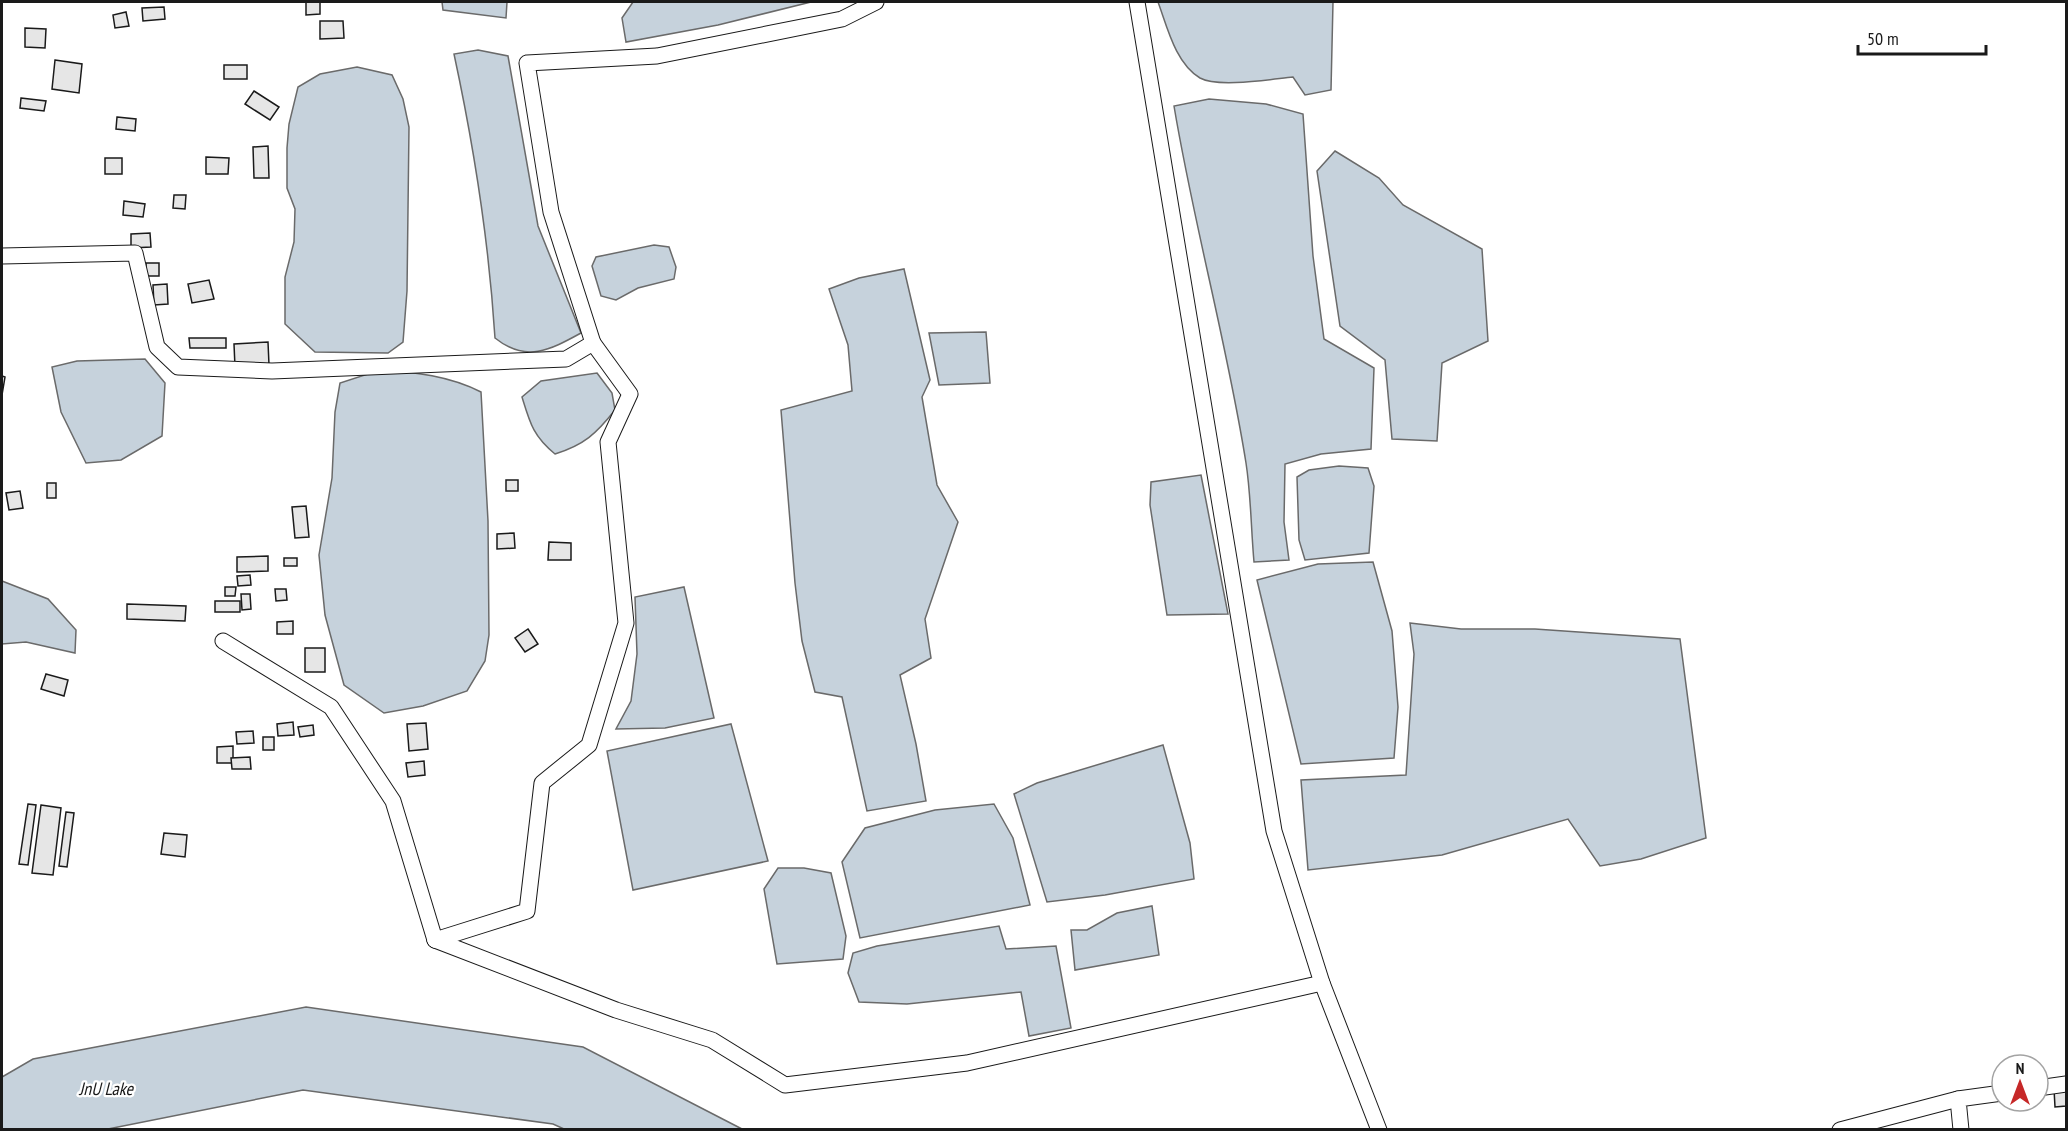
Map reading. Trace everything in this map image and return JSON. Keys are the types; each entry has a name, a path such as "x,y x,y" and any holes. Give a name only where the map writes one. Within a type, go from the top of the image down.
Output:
{"street":[{"path":"435,940 527,911 542,783 589,745 626,623 613,512 608,442 630,394 593,343 551,212 527,63 657,56 842,19 876,2"},
{"path":"1137,2 1274,831 1322,983 1379,1130"},
{"path":"2,256 135,253 157,347 178,367 272,371 566,359 593,343"},
{"path":"224,641 331,706 393,801 435,940"},
{"path":"435,940 616,1010 712,1040 785,1085 967,1063 1322,983"},
{"path":"2050,1086 2067,1084"},
{"path":"1840,1130 1958,1099 1990,1095"},
{"path":"1958,1099 1961,1130"}],"water":[{"path":"442,2 507,2 506,18 443,10"},
{"path":"633,2 811,2 718,25 626,42 622,18"},
{"path":"1158,2 1333,2 1331,90 1305,95 1293,77 1232,83 1200,78 1191,71 1178,54"},
{"path":"478,50 508,56 538,226 581,333 548,349 528,352 517,350 495,338 480,195 454,54"},
{"path":"357,67 392,75 403,99 409,127 407,291 403,342 388,353 315,352 285,324 285,277 294,242 295,209 287,188 289,124 298,87 320,74"},
{"path":"1209,99 1266,104 1303,114 1313,256 1324,339 1374,368 1371,449 1321,454 1285,464 1284,522 1289,560 1254,562 1248,475 1238,418 1174,106"},
{"path":"1335,151 1379,178 1403,205 1482,249 1488,341 1442,363 1437,441 1392,439 1385,360 1340,326 1317,171"},
{"path":"654,245 669,247 676,267 674,279 638,288 616,300 601,296 592,266 596,257"},
{"path":"904,269 930,380 922,397 937,485 958,522 925,619 931,658 900,675 926,801 867,811 842,697 815,692 802,641 781,410 852,391 848,345 829,289 859,278"},
{"path":"986,332 990,383 939,385 929,333"},
{"path":"145,359 165,383 162,436 121,460 86,463 61,412 52,367 77,361"},
{"path":"380,370 432,376 457,382 481,392 488,521 489,635 485,661 467,691 423,706 384,713 344,685 325,615 319,555 332,478 335,412 340,383"},
{"path":"597,373 612,393 615,410 589,438 555,454 533,428 522,397 541,381"},
{"path":"1339,466 1368,468 1374,486 1369,553 1305,560 1299,540 1297,477 1309,470"},
{"path":"1201,475 1228,614 1167,615 1150,505 1151,482"},
{"path":"1373,562 1392,631 1398,707 1394,758 1301,764 1257,580 1318,564"},
{"path":"2,581 48,599 76,630 75,653 26,642 2,644"},
{"path":"684,587 714,718 665,728 616,729 631,701 637,654 635,597"},
{"path":"1410,623 1461,629 1535,629 1680,639 1706,838 1641,859 1600,866 1568,819 1442,855 1308,870 1301,780 1406,775 1414,654"},
{"path":"731,724 768,861 633,890 607,751"},
{"path":"1163,745 1190,843 1194,879 1105,895 1047,902 1014,794 1037,783"},
{"path":"994,804 1013,838 1030,905 860,938 842,862 865,828 935,810"},
{"path":"778,868 804,868 831,873 846,936 843,959 777,964 764,889"},
{"path":"1152,906 1159,955 1075,970 1071,930 1087,930 1117,913"},
{"path":"999,926 1006,949 1056,946 1071,1028 1029,1036 1021,992 907,1004 859,1002 848,973 853,953 877,946"},
{"name":"JnU Lake","path":"306,1007 583,1047 742,1129 564,1129 553,1124 303,1090 108,1129 2,1129 2,1077 33,1059"}],"building":[{"path":"306,2 320,2 320,14 306,15"},
{"path":"164,7 165,19 143,21 142,8"},
{"path":"126,12 129,26 115,28 113,15"},
{"path":"320,21 343,21 344,38 320,39"},
{"path":"25,28 46,29 45,48 25,47"},
{"path":"55,60 82,64 79,93 52,89"},
{"path":"224,65 247,65 247,79 224,79"},
{"path":"254,91 279,107 270,120 245,104"},
{"path":"21,98 46,101 44,111 20,108"},
{"path":"117,117 136,119 135,131 116,129"},
{"path":"268,146 269,178 254,178 253,147"},
{"path":"206,157 229,158 228,174 206,174"},
{"path":"105,158 122,158 122,174 105,174"},
{"path":"174,195 186,195 185,209 173,208"},
{"path":"124,201 145,204 143,217 123,215"},
{"path":"150,233 151,247 131,248 131,234"},
{"path":"146,263 159,263 159,276 146,276"},
{"path":"209,280 214,299 192,303 188,284"},
{"path":"167,284 168,304 154,305 153,285"},
{"path":"189,338 226,338 226,348 190,348"},
{"path":"268,342 269,365 235,367 234,344"},
{"path":"2,376 5,377 2,395"},
{"path":"506,480 518,480 518,491 506,491"},
{"path":"47,483 56,483 56,498 47,498"},
{"path":"20,491 23,508 9,510 6,493"},
{"path":"306,506 309,537 295,538 292,507"},
{"path":"514,533 515,548 497,549 497,534"},
{"path":"549,542 571,543 571,560 548,560"},
{"path":"268,556 268,571 237,572 237,557"},
{"path":"284,558 297,558 297,566 284,566"},
{"path":"250,575 251,585 238,586 237,576"},
{"path":"225,587 236,587 235,596 225,596"},
{"path":"275,589 286,589 287,600 276,601"},
{"path":"241,594 250,594 251,609 242,610"},
{"path":"215,601 240,601 240,612 215,612"},
{"path":"127,604 186,606 185,621 127,619"},
{"path":"293,621 293,634 277,634 277,622"},
{"path":"528,629 538,644 525,652 515,638"},
{"path":"305,648 325,648 325,672 305,672"},
{"path":"46,674 68,680 64,696 41,689"},
{"path":"293,722 294,735 278,736 277,724"},
{"path":"426,723 428,749 409,751 407,724"},
{"path":"313,725 314,735 300,737 298,727"},
{"path":"253,731 254,743 237,744 236,732"},
{"path":"263,737 274,737 274,750 263,750"},
{"path":"233,746 233,763 217,763 217,747"},
{"path":"250,757 251,769 232,769 231,758"},
{"path":"424,761 425,775 408,777 406,763"},
{"path":"28,804 36,805 28,865 19,864"},
{"path":"41,805 61,808 53,875 32,873"},
{"path":"66,812 74,813 67,867 59,866"},
{"path":"164,833 187,835 185,857 161,854"},
{"path":"2054,1089 2066,1089 2066,1106 2055,1107"}]}
